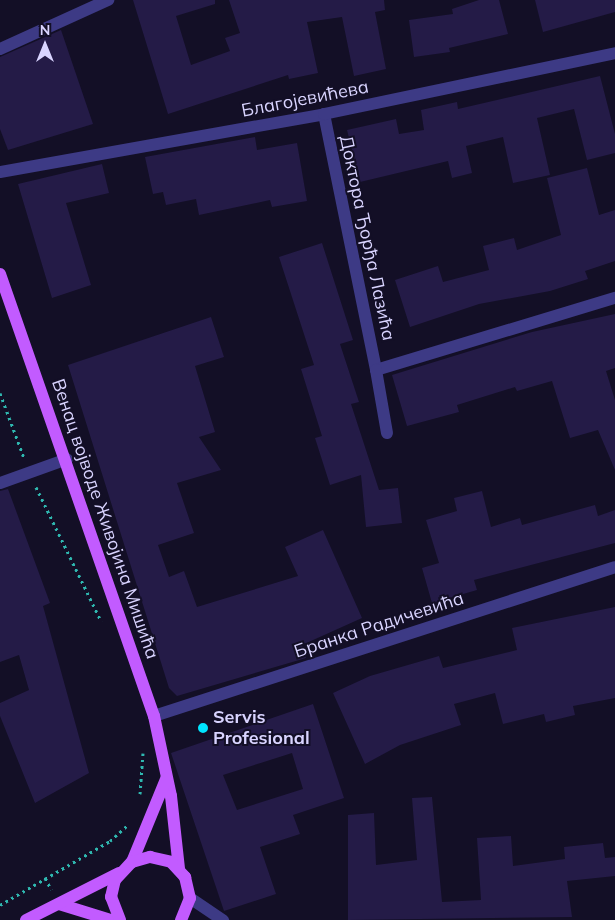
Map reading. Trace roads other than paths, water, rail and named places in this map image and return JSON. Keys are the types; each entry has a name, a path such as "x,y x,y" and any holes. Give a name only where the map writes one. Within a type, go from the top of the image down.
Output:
{"main road":[{"name":"Венац војводе Живојина Мишића","path":"0,274 67,459 154,716 166,779 179,869 190,898"},
{"path":"26,920 119,873 132,862 166,779"},
{"path":"132,862 161,858 179,869"},
{"path":"119,873 111,897 120,920"},
{"path":"181,920 190,898"},
{"path":"60,904 111,920"}],"street":[{"path":"0,49 108,0"},
{"name":"Благојевићева","path":"0,172 324,114 615,53"},
{"name":"Доктора Ђорђа Лазића","path":"324,114 387,432"},
{"name":"Доктора Ђорђа Лазића","path":"376,370 615,298"},
{"path":"0,483 30,474 67,459"},
{"name":"Бранка Радичевића","path":"154,716 615,567"},
{"path":"190,898 223,920"}],"place":[{"name":"Servis Profesional","path":"203,728"}]}
